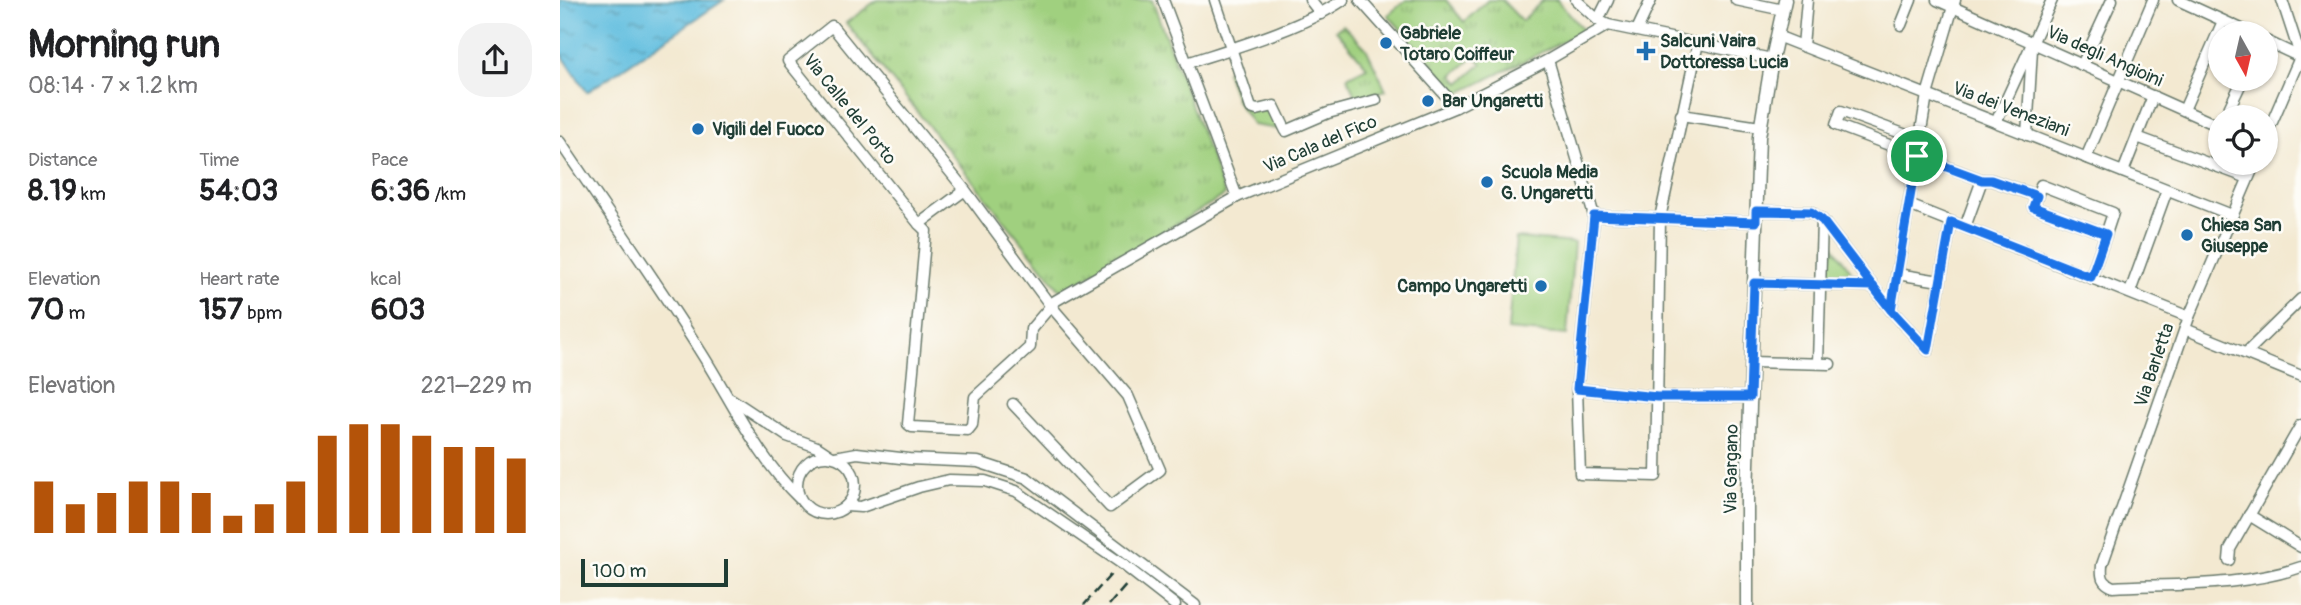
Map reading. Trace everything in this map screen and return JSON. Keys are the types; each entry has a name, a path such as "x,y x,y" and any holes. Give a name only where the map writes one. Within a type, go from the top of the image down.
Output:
{"main road":[{"name":"Via Gargano","path":"1747,605 1747,495 1760,127 1784,5"}],"street":[{"path":"1163,0 1237,197"},
{"path":"1310,0 1321,14"},
{"path":"1187,63 1321,14 1343,0"},
{"path":"1360,0 1455,107"},
{"path":"1576,0 1603,22 1772,59"},
{"path":"1603,22 1608,0"},
{"path":"1637,30 1651,0"},
{"path":"1736,0 1784,5"},
{"path":"1803,46 1807,0"},
{"path":"1901,25 1910,0"},
{"name":"Via degli Angioini","path":"1937,0 1953,3 2032,43 2208,121"},
{"path":"1996,122 2053,0"},
{"path":"2082,65 2112,0"},
{"path":"2086,158 2153,0"},
{"path":"2178,0 2223,21"},
{"path":"2278,109 2301,56 2282,0"},
{"path":"1209,1 1231,48 1251,108 1258,110 1273,106 1286,131 1328,113 1376,100"},
{"path":"1891,310 1927,95 1953,3"},
{"name":"Via Cala del Fico","path":"1050,305 1237,197 1455,107 1548,60 1603,22"},
{"name":"Via Calle del Porto","path":"919,224 788,61 832,26 965,190 1050,305 1128,396 1160,470 1110,507 1013,404"},
{"name":"Via dei Veneziani","path":"1777,36 2232,215"},
{"path":"1548,60 1594,216 1577,389 1580,474 1656,476 1660,218 1698,43"},
{"path":"2027,135 2032,43"},
{"path":"2278,46 2301,56"},
{"path":"2184,110 2208,55"},
{"path":"2123,172 2152,96"},
{"path":"1920,140 1841,111 1836,125 1982,180 1991,180 2037,196"},
{"path":"1681,115 1760,127"},
{"path":"2137,137 2248,178"},
{"path":"560,142 703,355 726,395 782,482 809,509 821,514 835,513 846,506 854,495 855,482 851,469 842,460 787,436 726,395"},
{"name":"Via Barletta","path":"2249,175 2189,317 2102,565 2101,576 2104,583 2113,587 2253,579 2276,576 2301,567"},
{"path":"1965,227 1982,180"},
{"path":"2091,277 2106,234 2113,213 2041,185 2033,207 2106,234"},
{"path":"965,190 919,224 926,231 908,424 912,427 968,430 972,425 975,397 1030,347 1031,329 1050,305"},
{"path":"2130,292 2167,190"},
{"path":"1909,205 2189,317"},
{"path":"1594,216 1756,217 1811,212 1822,220 1891,310 1928,350 1951,222"},
{"path":"1751,362 1824,364 1820,285 1822,220"},
{"path":"1897,274 1940,281"},
{"path":"1754,283 1873,286"},
{"path":"2246,353 2301,299"},
{"path":"2185,329 2301,376"},
{"path":"1577,389 1657,397 1750,397"},
{"path":"2229,560 2230,549 2301,425"},
{"path":"800,499 796,484 801,468 813,457 857,453 909,459 978,462 1027,478 1195,605"},
{"path":"846,506 861,506 949,480 985,481 1017,491 1125,566 1175,605"},
{"path":"2249,515 2301,547"}],"green space":[{"path":"877,0 1152,0 1225,195 1062,292 846,23"},
{"path":"1406,0 1446,0 1464,22 1488,0 1502,0 1522,21 1543,0 1557,0 1584,31 1458,94 1388,15","holes":["1475,56 1482,64 1460,83 1453,75"]},
{"path":"1343,25 1366,48 1386,90 1357,100 1347,77 1367,67 1336,30"},
{"path":"1235,69 1248,109 1270,109 1283,130 1253,125 1236,100 1226,71"},
{"name":"Campo Ungaretti","path":"1516,238 1574,243 1567,335 1508,330"},
{"path":"1828,238 1853,274 1827,274"}],"water":[{"path":"560,0 724,0 587,92 560,52"}],"railway":[{"path":"1084,605 1113,572"},
{"path":"1109,605 1128,583"}],"place":[{"name":"Gabriele Totaro Coiffeur","path":"1386,43"},
{"name":"Salcuni Vaira Dottoressa Lucia","path":"1646,51"},
{"name":"Bar Ungaretti","path":"1428,101"},
{"name":"Vigili del Fuoco","path":"698,129"},
{"name":"Scuola Media G. Ungaretti","path":"1487,182"},
{"name":"Chiesa San Giuseppe","path":"2187,235"},
{"name":"Campo Ungaretti","path":"1541,286"}],"route":[{"path":"1917,156 1891,310 1873,286 1822,220 1811,212 1756,211 1756,222 1594,216 1577,389 1657,397 1750,397 1754,283 1873,286 1891,310 1928,350 1951,222 2091,277 2106,234 2033,207 2037,196 1991,180 1982,180 1917,156"}]}
